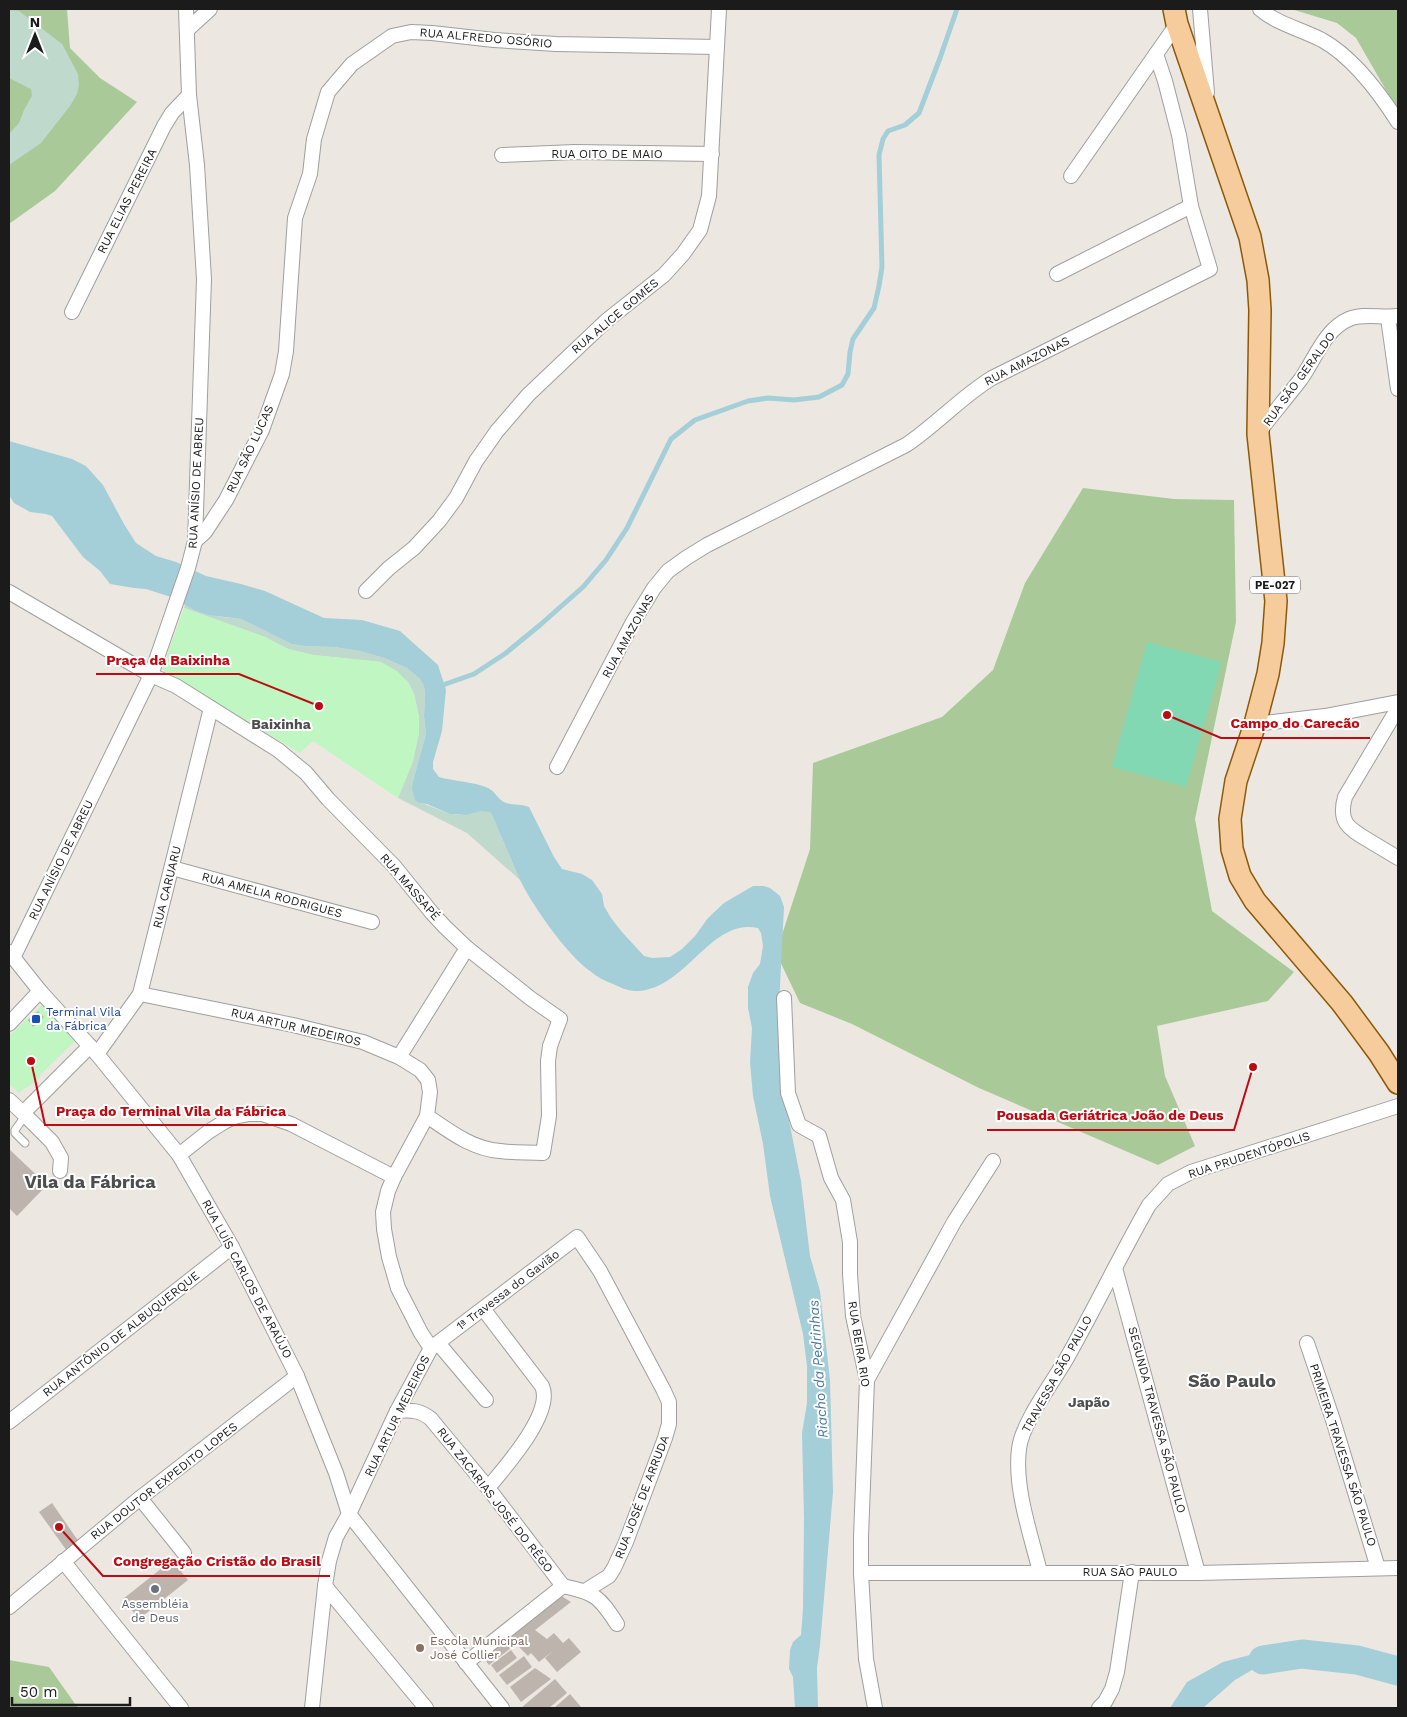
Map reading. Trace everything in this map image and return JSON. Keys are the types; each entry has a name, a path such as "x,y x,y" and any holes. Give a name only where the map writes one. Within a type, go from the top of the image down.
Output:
{"main road":[{"name":"PE-027","path":"1176,16 1208,118 1250,237 1258,280 1260,310 1258,434 1276,601 1273,643 1268,674 1255,724 1236,781 1230,819 1232,849 1240,876 1254,901 1342,1003 1379,1053 1398,1083"}],"street":[{"name":"RUA ANÍSIO DE ABREU","path":"11,955 151,675 193,548 204,279 197,165 189,95 186,9"},
{"path":"187,30 210,9"},
{"name":"RUA ALICE GOMES","path":"366,591 389,568 414,548 439,521 456,498 476,461 497,431 528,394 606,321 664,275 700,230 709,196 719,9"},
{"path":"1200,9 1205,56 1208,118"},
{"path":"1260,9 1275,20 1302,30 1336,50 1362,74 1398,122"},
{"path":"1071,176 1156,54 1176,16"},
{"name":"RUA ALFREDO OSÓRIO","path":"294,228 297,206 310,174 314,139 328,92 352,64 392,36 418,32 556,44 717,47"},
{"name":"RUA AMAZONAS","path":"557,767 633,622 654,588 668,571 707,545 906,445 926,431 973,390 992,378 1210,269 1191,206 1179,135 1156,54"},
{"name":"RUA ELIAS PEREIRA","path":"72,312 164,126 172,112 189,95"},
{"name":"RUA OITO DE MAIO","path":"502,155 575,152 712,154"},
{"path":"1057,274 1191,206"},
{"name":"RUA SÃO LUCAS","path":"193,548 230,494 262,430 282,374 286,351 294,228"},
{"name":"RUA SÃO GERALDO","path":"1258,434 1302,378 1332,332 1340,324 1350,319 1361,317 1393,317"},
{"path":"1393,317 1398,389"},
{"path":"9,592 151,675"},
{"name":"RUA MASSAPÉ","path":"151,675 176,686 278,750 306,773 328,799 394,866 432,913 467,948 530,998 560,1019 550,1046 548,1061 549,1116 543,1153 499,1151 484,1148 457,1136 427,1116"},
{"path":"1255,724 1325,716 1398,702"},
{"name":"RUA CARUARU","path":"24,1115 94,1050 140,994 211,708"},
{"path":"1398,708 1345,797 1342,807 1343,818 1350,829 1398,858"},
{"name":"RUA AMELIA RODRIGUES","path":"172,868 372,922"},
{"path":"399,1057 467,948"},
{"name":"RUA LUÍS CARLOS DE ARAÚJO","path":"11,955 40,991 94,1050 179,1155 232,1247 297,1376 336,1473 349,1514"},
{"path":"9,1024 40,991"},
{"name":"RUA ARTUR MEDEIROS","path":"140,994 334,1034 363,1042 399,1057 420,1070 428,1080 430,1102 427,1116 394,1177 388,1191 383,1212 388,1257 398,1288 421,1333 434,1346 397,1411 349,1514 336,1537 329,1562 312,1708"},
{"name":"RUA BEIRA RIO","path":"784,998 788,1093 799,1125 819,1136 831,1178 844,1200 850,1242 853,1316 867,1380 861,1573 866,1659 875,1708"},
{"path":"9,1100 52,1142 61,1158 60,1171"},
{"name":"RUA PRUDENTÓPOLIS","path":"1115,1268 1149,1205 1160,1191 1179,1177 1398,1106"},
{"path":"179,1155 208,1132 234,1117 262,1114 292,1124 394,1177"},
{"path":"867,1380 954,1222 993,1161"},
{"name":"1ª Travessa do Gavião","path":"434,1346 578,1237"},
{"name":"RUA JOSÉ DE ARRUDA","path":"578,1237 600,1271 663,1389 669,1402 670,1414 665,1438 626,1542 614,1568 609,1576 585,1591"},
{"name":"RUA ANTÔNIO DE ALBUQUERQUE","path":"9,1422 232,1247"},
{"name":"TRAVESSA SÃO PAULO","path":"1040,1572 1022,1499 1018,1472 1019,1449 1024,1430 1067,1357 1115,1268"},
{"name":"SEGUNDA TRAVESSA SÃO PAULO","path":"1115,1268 1198,1573"},
{"path":"484,1310 542,1386 545,1398 542,1409 525,1441 488,1488"},
{"name":"PRIMEIRA TRAVESSA SÃO PAULO","path":"1307,1343 1334,1420 1378,1568"},
{"path":"434,1346 486,1400"},
{"name":"RUA DOUTOR EXPEDITO LOPES","path":"9,1607 140,1498 297,1376"},
{"name":"RUA ZACARIAS JOSÉ DO RÊGO","path":"397,1411 414,1410 431,1418 488,1488 563,1586"},
{"path":"140,1498 184,1553"},
{"path":"349,1514 502,1708"},
{"path":"63,1561 181,1708"},
{"name":"RUA SÃO PAULO","path":"861,1573 1198,1573 1398,1568"},
{"path":"1099,1708 1112,1689 1117,1672 1132,1572"},
{"path":"326,1586 426,1708"},
{"path":"466,1663 563,1586 585,1591 598,1597 617,1624"}],"lane":[{"path":"24,1115 14,1130 26,1143"}],"green space":[{"path":"9,9 67,9 70,48 100,78 137,102 55,191 9,224"},
{"path":"1291,9 1398,9 1398,111 1356,38 1337,23"},
{"path":"9,10 19,11 62,44 78,74 79,85 77,94 70,106 41,143 9,165 9,134 19,123 32,96 31,89 9,78"},
{"path":"1083,488 1174,499 1234,500 1236,622 1195,819 1212,911 1294,972 1268,1001 1157,1026 1165,1076 1195,1146 1158,1165 979,1088 852,1024 800,1003 776,953 810,849 813,763 942,717 993,670 1025,583"},
{"path":"185,604 196,611 241,619 293,644 360,651 384,658 407,668 420,679 424,686 425,696 424,716 426,734 413,781 419,803 455,815 482,811 490,812 496,821 520,880 467,833 398,798 413,761 419,717 414,694 408,682 381,662 313,655 288,649 265,637 184,608"},
{"path":"184,608 265,637 288,649 313,655 381,662 397,671 408,682 414,694 419,717 419,734 413,761 398,798 313,741 300,753 162,669"},
{"path":"1147,642 1222,662 1186,787 1112,767"},
{"path":"42,1005 77,1039 40,1075 40,1078 19,1093 9,1084 9,1036"},
{"path":"9,1660 49,1667 78,1708 9,1708"}],"water":[{"path":"9,441 72,459 86,466 103,485 136,543 156,556 176,562 206,576 265,591 324,618 362,620 400,631 438,665 446,690 442,731 433,762 433,769 439,777 483,786 491,790 506,803 529,807 562,869 582,874 592,880 602,894 604,906 611,918 644,956 652,958 670,957 682,949 695,936 708,918 724,903 753,886 770,888 780,896 784,907 779,1006 781,1080 801,1181 810,1256 820,1291 830,1380 833,1492 817,1668 818,1708 795,1708 793,1677 789,1669 790,1650 793,1642 801,1635 803,1608 804,1520 802,1433 807,1403 807,1366 803,1334 770,1196 763,1144 753,1096 750,1062 752,1028 748,1008 748,987 753,973 760,964 763,946 761,933 758,928 741,928 726,933 711,943 669,980 653,988 635,991 624,989 595,975 560,941 532,902 519,878 490,812 481,811 466,815 450,814 415,800 412,789 413,781 426,734 424,686 420,679 407,668 384,658 360,651 334,647 292,644 241,619 209,615 196,611 171,597 146,589 110,584 100,571 83,557 52,516 30,512 14,503 9,495"},
{"path":"1302,1654 1257,1667 1235,1680 1203,1708 1170,1708 1187,1682 1223,1662 1250,1655"}],"building":[{"name":"Terminal Vila da Fábrica","path":"38,1011 44,1017 33,1027 28,1020"},
{"path":"9,1149 47,1185 17,1216 9,1208"},
{"path":"52,1503 79,1542 67,1551 39,1512"},
{"name":"Assembléia de Deus","path":"172,1560 188,1580 139,1619 123,1599"},
{"path":"560,1595 571,1602 535,1630 547,1639 554,1633 563,1643 569,1638 581,1652 557,1672 545,1658 554,1650 539,1662 531,1653 528,1656 516,1644 489,1665 481,1655"},
{"path":"511,1650 517,1658 497,1673 491,1665"},
{"path":"524,1656 532,1667 507,1685 499,1675"},
{"path":"535,1668 551,1679 521,1702 510,1687"},
{"path":"555,1679 567,1693 549,1708 521,1708"},
{"path":"570,1694 582,1708 554,1708"}],"waterway":[{"path":"440,686 474,674 506,653 583,587 606,560 627,528 671,439 695,420 748,401 768,398 794,400 819,397 842,385 848,374 853,339 874,308 879,286 882,267 879,155 883,139 888,131 905,125 919,113 957,9"},
{"name":"Riacho da Pedrinhas","path":"1263,1660 1302,1654 1357,1660 1398,1671"}],"place":[{"name":"Praça da Baixinha","path":"319,706"},
{"name":"Campo do Carecão","path":"1167,715"},
{"name":"Terminal Vila da Fábrica","path":"36,1019"},
{"name":"Praça do Terminal Vila da Fábrica","path":"31,1061"},
{"name":"Pousada Geriátrica João de Deus","path":"1253,1067"},
{"name":"Congregação Cristão do Brasil","path":"59,1527"},
{"name":"Assembléia de Deus","path":"155,1589"},
{"name":"Escola Municipal José Collier","path":"420,1648"}],"district":[{"name":"Baixinha","path":"281,724"},
{"name":"Vila da Fábrica","path":"90,1182"},
{"name":"São Paulo","path":"1232,1381"},
{"name":"Japão","path":"1089,1402"}]}
